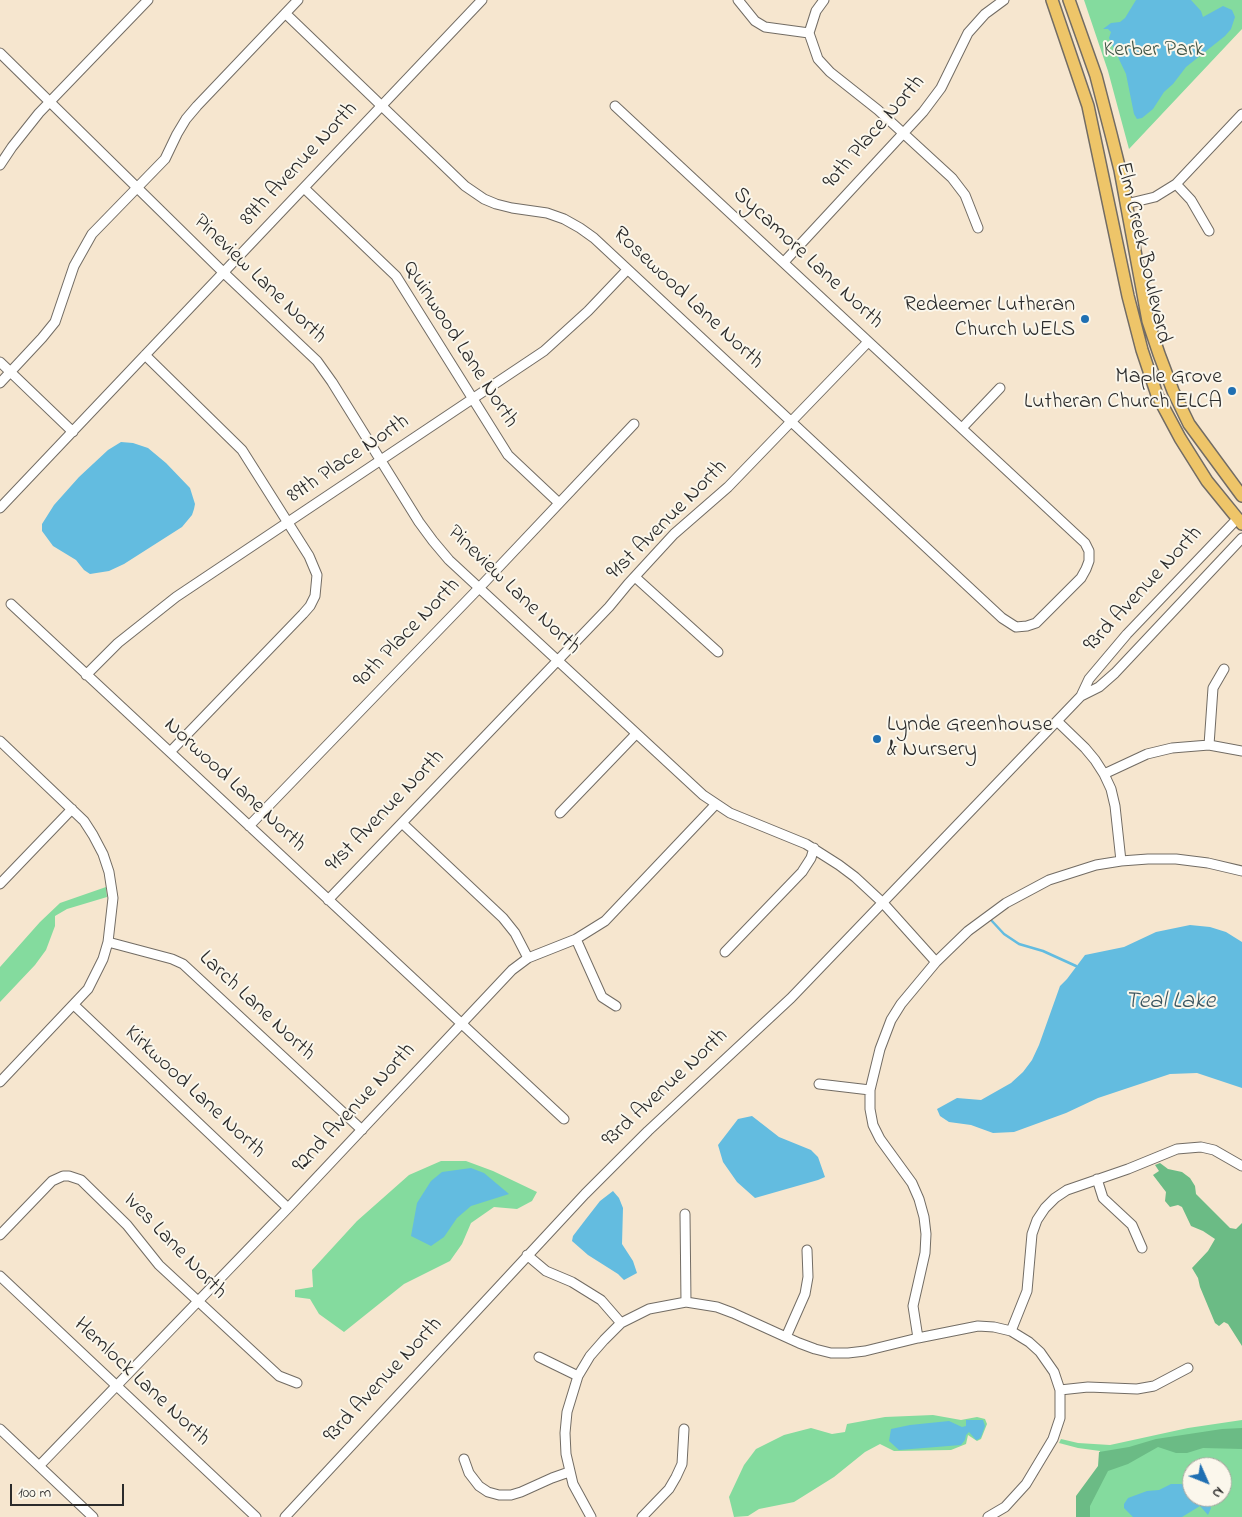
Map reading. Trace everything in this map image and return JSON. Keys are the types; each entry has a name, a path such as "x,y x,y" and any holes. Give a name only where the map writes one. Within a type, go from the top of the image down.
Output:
{"main road":[{"name":"Elm Creek Boulevard","path":"1052,0 1088,106 1128,296 1142,350 1157,395 1180,438 1207,481 1241,519"},
{"name":"Elm Creek Boulevard","path":"1069,0 1096,76 1120,170 1148,321 1173,391 1189,424 1242,496"}],"street":[{"path":"0,165 24,130 148,0"},
{"path":"0,383 55,322 74,266 92,234 165,159 181,126 197,106 298,0"},
{"name":"89th Avenue North","path":"0,508 482,0"},
{"path":"738,0 755,21 765,27 809,32"},
{"path":"824,0 816,11 809,32 814,51 823,66 878,110 960,187 978,228"},
{"name":"90th Place North","path":"784,262 934,98 968,32 985,14 1004,0"},
{"name":"Rosewood Lane North","path":"286,14 473,191 496,204 564,218 594,238 1008,622 1016,626 1027,626 1036,623 1047,613"},
{"name":"Pineview Lane North","path":"0,53 224,273 317,361 433,542 449,560 703,795 730,813 814,848 855,877 882,903 936,962"},
{"name":"Sycamore Lane North","path":"615,106 1085,543 1089,560 1081,578 1047,613"},
{"path":"1126,204 1155,197 1176,184 1242,114"},
{"path":"1176,184 1191,200 1210,231"},
{"name":"Quinwood Lane North","path":"304,188 396,276 508,455 559,503"},
{"name":"89th Place North","path":"86,674 118,643 176,597 532,360 588,311 627,270"},
{"name":"91st Avenue North","path":"328,900 558,661 674,534 716,499 868,342"},
{"path":"145,355 242,450 309,556 317,575 315,596 310,606 170,752"},
{"path":"0,362 73,432"},
{"path":"962,428 1000,388"},
{"name":"90th Place North","path":"249,826 480,587 634,424"},
{"name":"93rd Avenue North","path":"285,1517 607,1171 784,1004 1081,696 1090,679 1127,634 1241,519"},
{"name":"93rd Avenue North","path":"1081,696 1099,687 1115,673 1242,538"},
{"path":"635,577 718,652"},
{"name":"Norwood Lane North","path":"10,604 564,1119"},
{"path":"1209,746 1214,688 1224,669"},
{"path":"1057,721 1096,760 1111,789 1115,806 1121,861"},
{"path":"560,813 636,734"},
{"path":"0,741 72,809 93,835 103,854 109,872 112,898 108,942 88,989 0,1082"},
{"path":"1104,774 1148,754 1179,747 1209,746 1242,751"},
{"name":"92nd Avenue North","path":"39,1466 288,1208 512,970 528,958 576,939 606,921 716,804"},
{"path":"0,884 72,809"},
{"path":"402,823 503,918 515,933 528,958"},
{"path":"725,952 802,872 811,858 814,848"},
{"path":"918,1338 913,1306 925,1253 926,1234 924,1217 912,1183 880,1139 870,1109 870,1090 880,1049 901,1004 936,962 968,931 1006,903 1027,890 1049,880 1073,872 1121,861 1176,859 1208,863 1242,871"},
{"path":"576,939 602,997 616,1006"},
{"name":"Larch Lane North","path":"108,942 172,959 183,964 362,1130"},
{"name":"Kirkwood Lane North","path":"74,1005 288,1208"},
{"path":"819,1084 870,1090"},
{"path":"1011,1331 1027,1291 1032,1234 1037,1220 1055,1198 1067,1190 1128,1169 1168,1152 1189,1147 1214,1150 1242,1166"},
{"name":"Ives Lane North","path":"0,1235 52,1181 63,1176 70,1176 81,1180 127,1225 159,1266 279,1376 297,1383"},
{"path":"1097,1180 1103,1198 1132,1225 1142,1248"},
{"path":"685,1214 686,1302"},
{"path":"786,1337 805,1294 808,1277 807,1250"},
{"path":"527,1255 546,1270 572,1282 602,1300 621,1323"},
{"name":"Hemlock Lane North","path":"0,1276 256,1517"},
{"path":"591,1517 577,1494 569,1472 566,1454 567,1412 578,1376 590,1356 621,1323 649,1309 686,1302 717,1307 815,1349 831,1353 865,1351 978,1326 1011,1331 1029,1342 1040,1352 1054,1372 1060,1390 1058,1428 1047,1450 1016,1497 1005,1508 988,1517"},
{"path":"539,1357 578,1376"},
{"path":"1060,1390 1088,1387 1138,1389 1154,1386 1188,1368"},
{"path":"0,1429 93,1517"},
{"path":"642,1517 669,1489 676,1477 682,1464 684,1429"},
{"path":"464,1459 468,1473 479,1486 488,1492 499,1495 511,1495 521,1492 569,1472"}],"green space":[{"name":"Kerber Park","path":"1084,0 1242,0 1242,29 1129,149 1108,71"},
{"path":"106,887 107,897 67,909 55,916 55,926 46,950 35,965 0,1002 0,967 40,922 60,903"},
{"path":"441,1161 466,1161 493,1171 537,1192 532,1201 517,1209 494,1207 471,1223 462,1244 450,1261 404,1284 344,1332 319,1314 310,1299 295,1297 295,1290 313,1287 312,1270 357,1221 409,1175"},
{"path":"1160,1163 1168,1169 1182,1172 1190,1178 1195,1186 1196,1194 1230,1228 1236,1229 1242,1223 1242,1346 1228,1324 1224,1322 1219,1326 1215,1323 1198,1278 1192,1268 1208,1251 1215,1239 1191,1226 1182,1207 1178,1205 1170,1207 1165,1201 1166,1192 1153,1175 1159,1171 1155,1165"},
{"path":"933,1415 961,1420 977,1417 985,1419 987,1424 981,1439 977,1441 968,1435 966,1444 951,1450 894,1451 880,1444 865,1452 834,1477 794,1502 759,1509 748,1516 734,1517 729,1497 744,1465 756,1449 784,1435 811,1428 832,1434 845,1432 847,1424 885,1417"},
{"path":"1242,1420 1242,1517 1078,1517 1099,1467 1100,1451 1059,1443 1061,1439 1078,1443 1110,1445 1188,1428"},
{"path":"1242,1428 1242,1449 1203,1448 1187,1453 1176,1453 1158,1447 1128,1464 1108,1471 1090,1506 1090,1517 1076,1517 1076,1496 1098,1466 1099,1452 1129,1447 1156,1439 1222,1429"}],"water":[{"name":"Kerber Park","path":"1136,0 1191,0 1201,11 1203,17 1223,6 1232,10 1235,17 1231,29 1225,36 1186,67 1164,92 1153,109 1142,118 1137,119 1134,114 1126,74 1109,38 1111,32 1108,29 1103,29 1111,23 1120,22 1125,18"},
{"path":"121,442 133,443 148,448 166,463 190,488 195,504 194,509 192,515 182,527 124,564 109,571 90,574 76,560 53,546 42,531 42,524 54,505 79,477 108,450"},
{"name":"Teal Lake","path":"1190,925 1210,927 1226,932 1242,942 1242,1088 1197,1073 1170,1074 1098,1098 1066,1113 1014,1132 993,1133 971,1125 949,1122 940,1116 937,1109 957,1098 981,1100 1011,1083 1023,1072 1032,1060 1039,1045 1060,986 1085,955 1124,947 1156,932"},
{"path":"752,1116 779,1137 811,1150 818,1157 825,1177 755,1198 737,1182 723,1162 718,1145 738,1119"},
{"path":"471,1168 484,1173 509,1194 471,1206 457,1218 444,1237 431,1246 411,1236 417,1203 431,1181 442,1172"},
{"path":"613,1191 619,1198 623,1208 622,1244 633,1261 637,1273 624,1280 618,1274 588,1255 572,1241 573,1236 600,1201"},
{"path":"966,1420 983,1420 985,1426 979,1439 976,1440 969,1432 961,1445 899,1450 889,1441 891,1429 949,1421 962,1427 966,1426"},
{"path":"1171,1484 1182,1484 1182,1507 1198,1507 1182,1517 1133,1517 1124,1508 1128,1498 1147,1491 1159,1490"},
{"path":"1201,1507 1211,1507 1208,1515"}],"waterway":[{"path":"991,920 1004,934 1019,944 1043,951 1076,966"}],"place":[{"name":"Redeemer Lutheran Church WELS","path":"1085,319"},
{"name":"Maple Grove Lutheran Church ELCA","path":"1232,391"},
{"name":"Lynde Greenhouse & Nursery","path":"877,739"}]}
